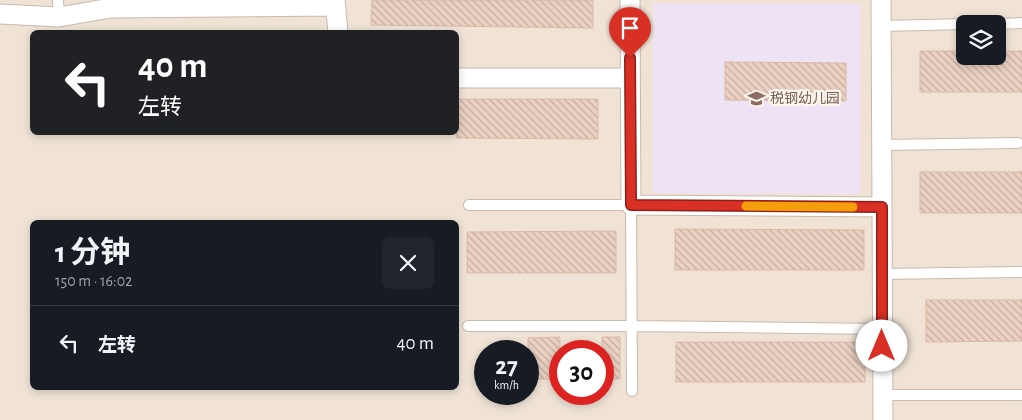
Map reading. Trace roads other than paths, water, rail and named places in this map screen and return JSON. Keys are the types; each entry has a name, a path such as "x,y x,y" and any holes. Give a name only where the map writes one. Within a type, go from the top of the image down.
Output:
{"street":[{"path":"630,0 631,205 882,207"},
{"path":"881,0 883,420"},
{"path":"0,14 58,9 335,3 338,30"},
{"path":"459,78 630,78"}],"lane":[{"path":"1006,24 1022,23"},
{"path":"881,26 956,24"},
{"path":"882,146 1018,143"},
{"path":"469,205 631,205 632,391"},
{"path":"882,274 1022,272"},
{"path":"468,326 882,329"},
{"path":"883,396 1022,395"}],"place":[{"name":"税钢幼儿园","path":"756,98"}]}
